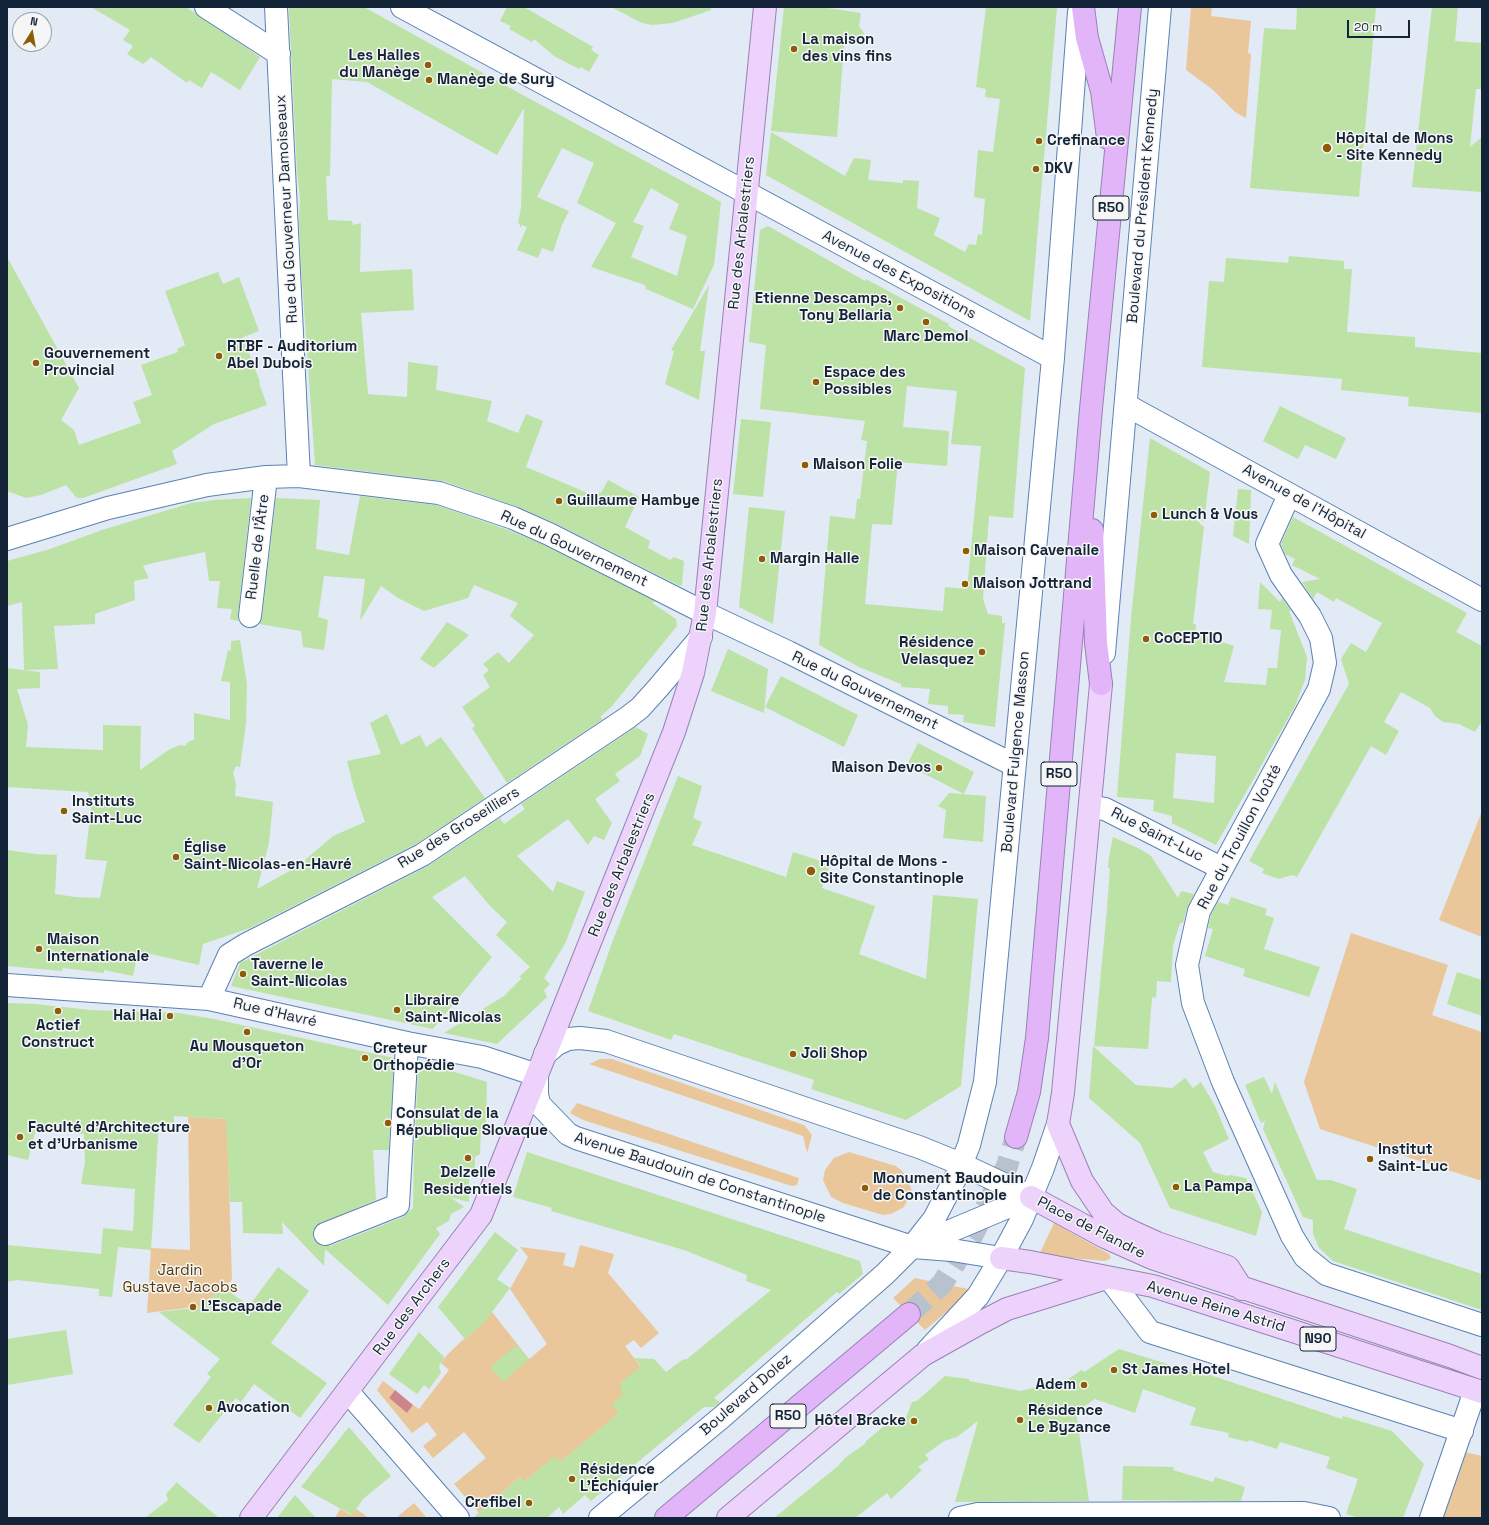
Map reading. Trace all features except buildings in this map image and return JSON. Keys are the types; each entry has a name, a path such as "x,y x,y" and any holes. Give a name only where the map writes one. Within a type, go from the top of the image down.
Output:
{"highway":[{"path":"1083,7 1087,38 1102,91 1109,143 1112,201"},
{"name":"Boulevard du Président Kennedy","path":"1091,409 1130,7"},
{"path":"1127,33 1135,7"},
{"path":"1091,409 1091,510 1096,643 1101,684"},
{"name":"R50","path":"1016,1137 1029,1092 1037,1038 1091,409"},
{"name":"R50","path":"666,1518 909,1314"}],"main road":[{"name":"Rue des Arbalestriers","path":"537,1075 670,746 690,682 701,637 705,613 765,7"},
{"path":"1101,684 1064,1093 1058,1124 1082,1181 1103,1212 1117,1224 1142,1237 1228,1267 1242,1289"},
{"name":"Rue des Archers","path":"251,1518 481,1215 537,1075"},
{"name":"Place de Flandre","path":"1034,1191 1055,1211 1105,1237 1152,1258"},
{"path":"1001,1258 1030,1262 1109,1278"},
{"name":"Avenue Reine Astrid","path":"1152,1258 1242,1289 1435,1351 1482,1368"},
{"path":"728,1518 923,1355 1007,1309 1109,1278"},
{"name":"Avenue Reine Astrid","path":"1109,1278 1153,1286 1479,1391"}],"street":[{"path":"206,7 279,54"},
{"name":"Avenue des Expositions","path":"402,7 1053,358"},
{"path":"1053,358 1079,7"},
{"name":"Boulevard du Président Kennedy","path":"1126,405 1160,7"},
{"name":"Rue du Gouverneur Damoiseaux","path":"276,11 299,476"},
{"name":"Boulevard Fulgence Masson","path":"965,1154 985,1082 1053,358"},
{"path":"1101,684 1126,405"},
{"name":"Avenue de l'Hôpital","path":"1126,405 1482,600"},
{"name":"Rue du Gouvernement","path":"7,539 108,508 207,485 266,478 299,476 439,493 475,504 549,534 705,613 788,652 1014,765"},
{"name":"Ruelle de l'Âtre","path":"250,616 266,478"},
{"name":"Rue du Trouillon Voûté","path":"1289,494 1267,544 1280,575 1310,616 1321,638 1325,663 1319,689 1221,868 1200,910 1187,965 1194,1003 1223,1082 1292,1236 1305,1257 1326,1274 1482,1325"},
{"name":"Rue des Groseilliers","path":"209,999 230,955 244,945 422,855 627,718 640,708 701,637"},
{"name":"Rue Saint-Luc","path":"1091,807 1105,809 1221,868"},
{"name":"Rue d'Havré","path":"7,985 209,999 482,1058 537,1075"},
{"name":"Place de Flandre","path":"545,1054 557,1044 568,1039 580,1038 606,1041 904,1142 965,1154 1034,1191"},
{"path":"325,1234 398,1205 407,1043"},
{"name":"Avenue Baudouin de Constantinople","path":"537,1075 537,1094 539,1104 568,1134 912,1247"},
{"name":"Place de Flandre","path":"923,1355 978,1296 1001,1258 1022,1219 1034,1191 1058,1124"},
{"name":"Place de Flandre","path":"890,1269 912,1247 934,1219 965,1154"},
{"name":"Place de Flandre","path":"912,1247 1034,1191"},
{"path":"912,1247 952,1250 1001,1258"},
{"name":"Boulevard Dolez","path":"600,1518 722,1417 890,1269"},
{"path":"1109,1278 1150,1332 1462,1431"},
{"path":"1431,1518 1462,1431 1479,1391"},
{"path":"348,1392 458,1518"},
{"path":"960,1518 978,1514 1304,1513 1329,1518"}],"green space":[{"path":"1191,7 1212,7 1211,16 1251,21 1248,53 1251,54 1246,118 1235,112 1212,89 1186,70"},
{"path":"1482,811 1482,937 1439,920"},
{"path":"1351,933 1448,965 1432,1015 1482,1032 1482,1181 1320,1129 1304,1082"},
{"path":"600,1059 612,1059 804,1125 812,1135 807,1153 803,1136 589,1064"},
{"path":"577,1103 799,1178 797,1185 792,1186 583,1120 570,1113"},
{"name":"Jardin Gustave Jacobs","path":"188,1117 227,1119 232,1280 196,1310 193,1307 147,1313 151,1248 190,1250"},
{"path":"849,1152 896,1166 902,1171 907,1177 912,1192 904,1207 891,1214 883,1215 843,1203 831,1197 823,1180 825,1170 834,1158"},
{"path":"1054,1223 1109,1254 1111,1258 1105,1261 1039,1255"},
{"path":"580,1245 614,1254 608,1273 659,1333 641,1348 634,1340 625,1346 646,1374 622,1396 619,1413 591,1437 560,1462 555,1457 524,1482 520,1477 479,1513 454,1484 486,1458 464,1432 433,1458 423,1446 437,1435 427,1422 412,1433 377,1390 383,1381 395,1390 389,1398 407,1413 413,1405 419,1409 449,1370 441,1363 448,1354 492,1312 529,1359 547,1344 510,1289 528,1257 520,1247 566,1253 563,1265 574,1268"},
{"path":"915,1278 968,1289 962,1299 925,1330 893,1298"},
{"path":"1456,1450 1482,1456 1482,1518 1431,1518"},
{"path":"414,1503 426,1517 396,1518"},
{"path":"340,1509 351,1515 356,1509 369,1518 335,1518"}],"shaded area":[{"path":"395,1390 413,1405 407,1413 389,1398"}],"tunnel":[{"path":"909,1314 942,1284 972,1236 1007,1166 1016,1137"}],"place":[{"name":"La maison des vins fins","path":"794,49"},
{"name":"Les Halles du Manège","path":"428,65"},
{"name":"Manège de Sury","path":"429,80"},
{"name":"Crefinance","path":"1039,141"},
{"name":"Hôpital de Mons - Site Kennedy","path":"1327,148"},
{"name":"DKV","path":"1036,169"},
{"name":"Etienne Descamps, Tony Bellaria","path":"900,308"},
{"name":"Marc Demol","path":"926,322"},
{"name":"RTBF - Auditorium Abel Dubois","path":"219,356"},
{"name":"Gouvernement Provincial","path":"36,363"},
{"name":"Espace des Possibles","path":"816,382"},
{"name":"Maison Folie","path":"805,465"},
{"name":"Guillaume Hambye","path":"559,501"},
{"name":"Lunch & Vous","path":"1154,515"},
{"name":"Maison Cavenaile","path":"966,551"},
{"name":"Margin Halle","path":"762,559"},
{"name":"Maison Jottrand","path":"965,584"},
{"name":"CoCEPTIO","path":"1146,639"},
{"name":"Résidence Velasquez","path":"982,652"},
{"name":"Maison Devos","path":"939,768"},
{"name":"Instituts Saint-Luc","path":"64,811"},
{"name":"Église Saint-Nicolas-en-Havré","path":"176,857"},
{"name":"Hôpital de Mons - Site Constantinople","path":"811,871"},
{"name":"Maison Internationale","path":"39,949"},
{"name":"Taverne le Saint-Nicolas","path":"243,974"},
{"name":"Libraire Saint-Nicolas","path":"397,1010"},
{"name":"Actief Construct","path":"58,1011"},
{"name":"Hai Hai","path":"170,1016"},
{"name":"Au Mousqueton d'Or","path":"247,1032"},
{"name":"Joli Shop","path":"793,1054"},
{"name":"Creteur Orthopédie","path":"365,1058"},
{"name":"Consulat de la République Slovaque","path":"388,1123"},
{"name":"Faculté d'Architecture et d'Urbanisme","path":"20,1137"},
{"name":"Delzelle Residentiels","path":"468,1158"},
{"name":"Institut Saint-Luc","path":"1370,1159"},
{"name":"La Pampa","path":"1176,1187"},
{"name":"Monument Baudouin de Constantinople","path":"865,1188"},
{"name":"L'Escapade","path":"193,1307"},
{"name":"St James Hotel","path":"1114,1370"},
{"name":"Adem","path":"1084,1385"},
{"name":"Avocation","path":"209,1408"},
{"name":"Résidence Le Byzance","path":"1020,1420"},
{"name":"Hôtel Bracke","path":"914,1421"},
{"name":"Résidence L'Échiquier","path":"572,1479"},
{"name":"Crefibel","path":"529,1503"}]}
